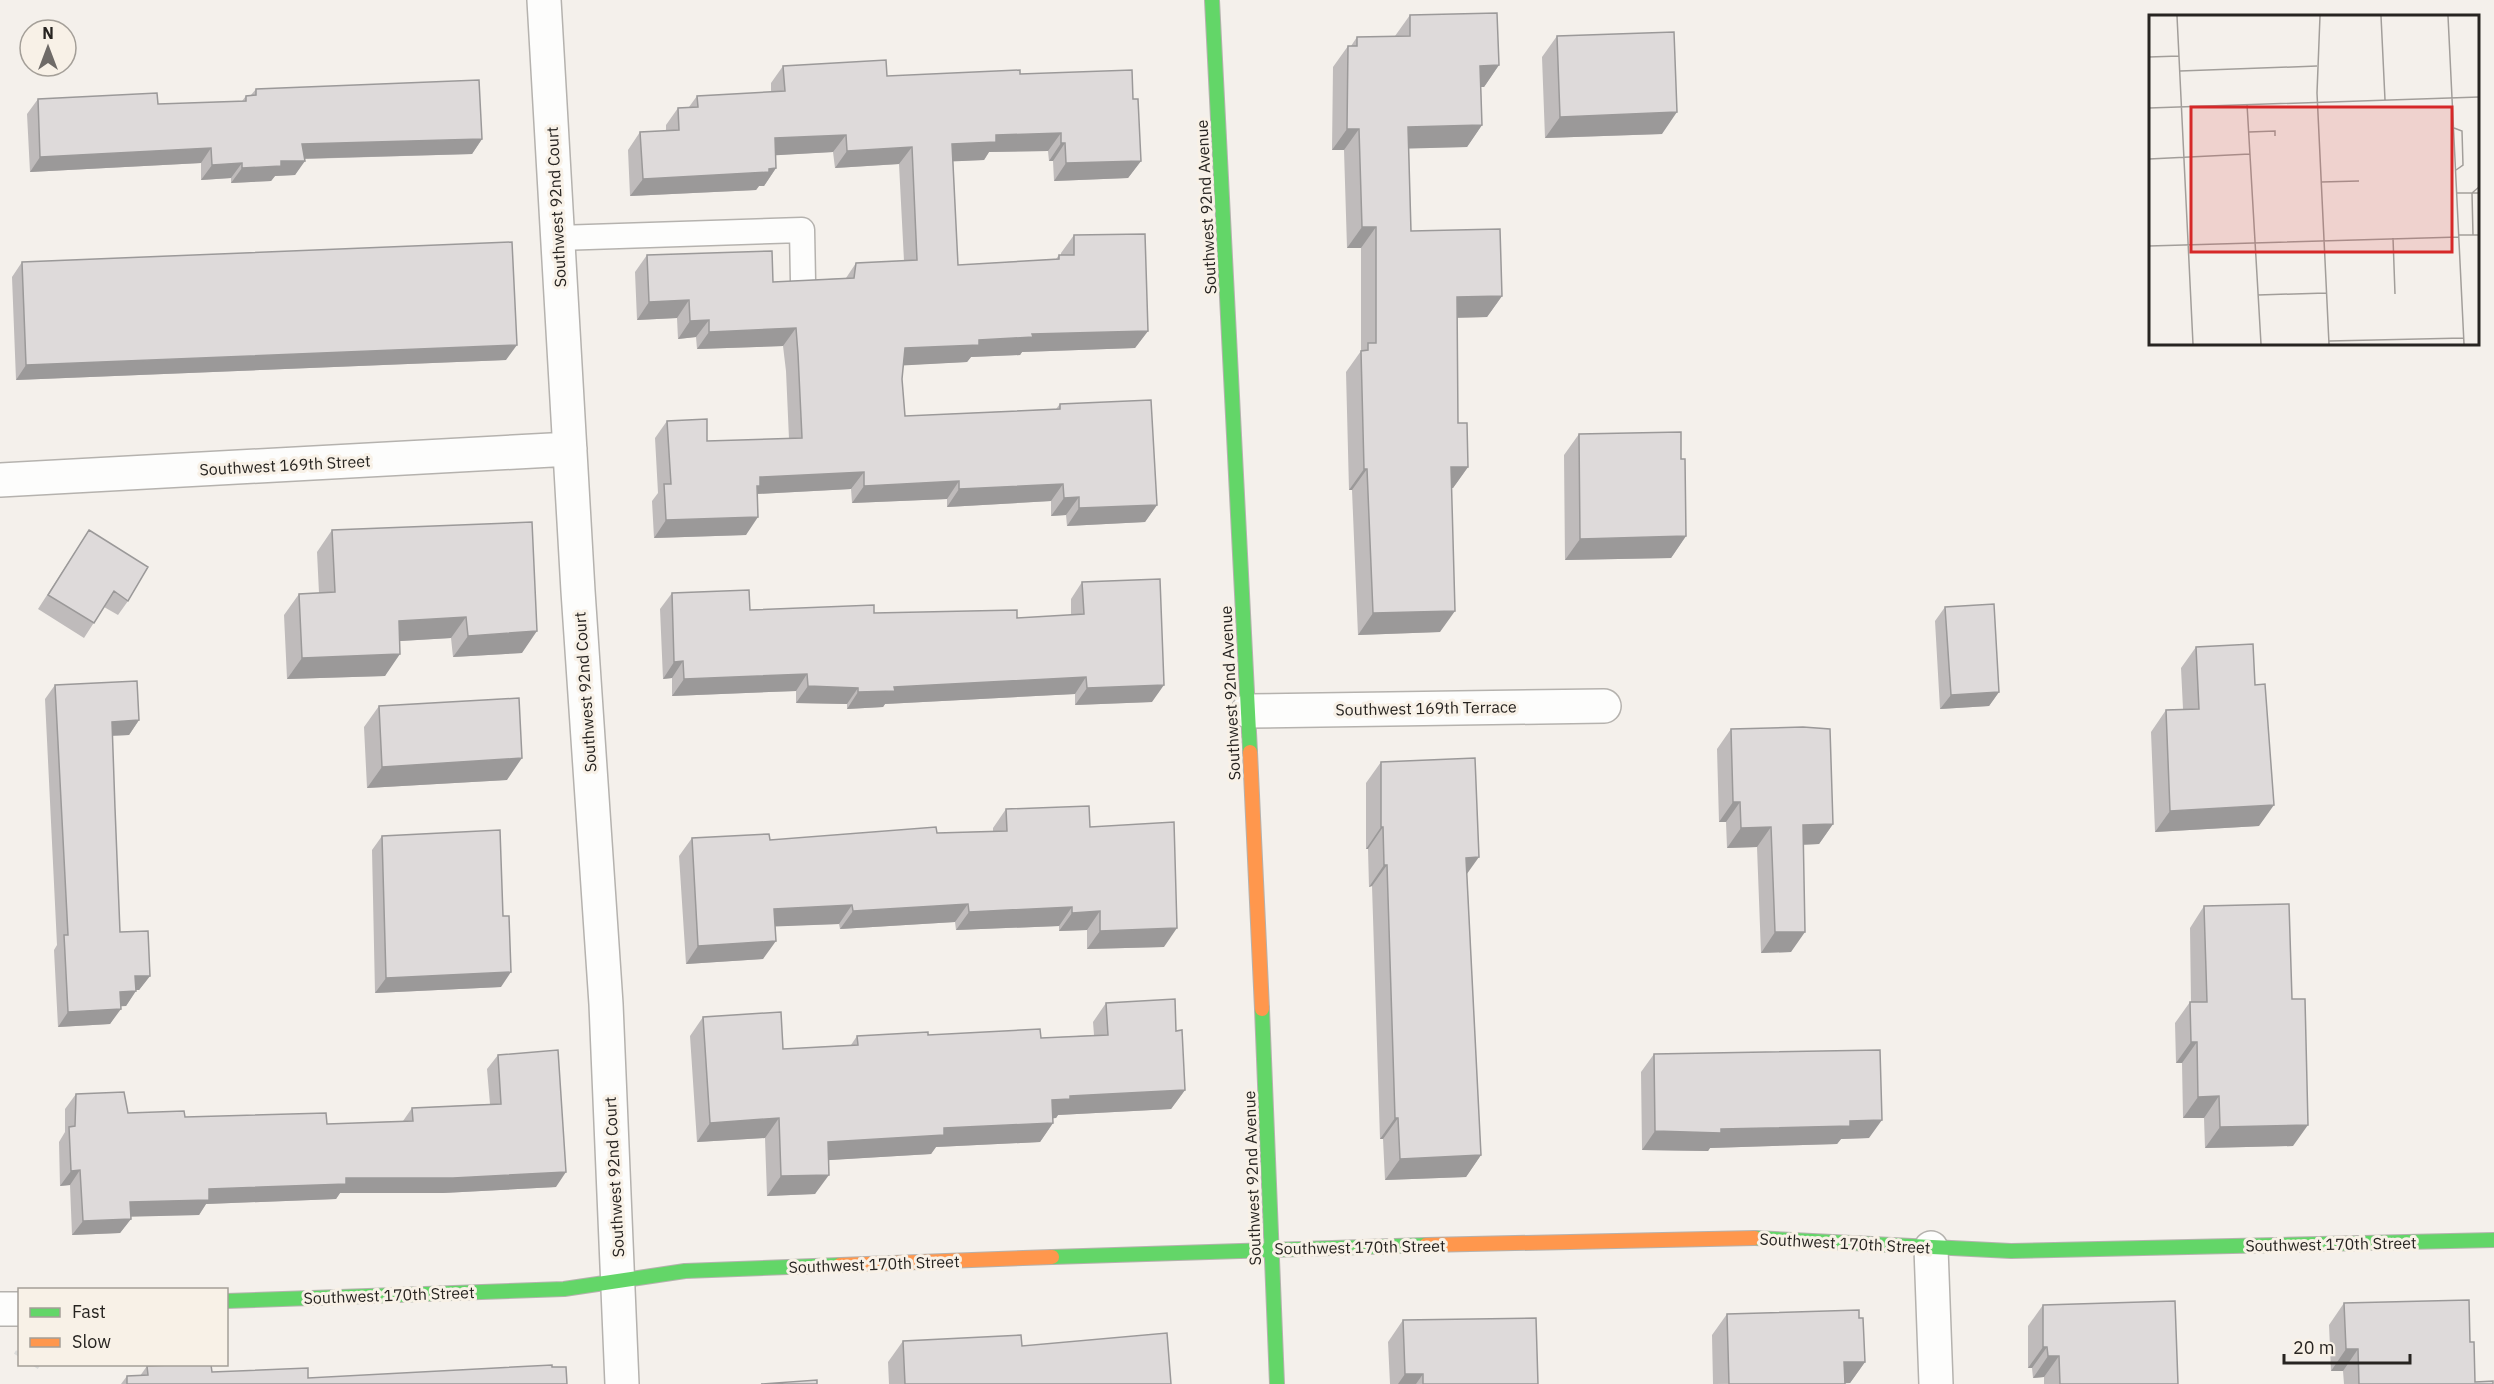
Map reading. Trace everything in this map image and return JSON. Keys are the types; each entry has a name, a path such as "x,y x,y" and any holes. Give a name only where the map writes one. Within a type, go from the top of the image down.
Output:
{"street":[{"name":"Southwest 92nd Court","path":"544,0 606,1004 622,1384"},
{"name":"Southwest 92nd Avenue","path":"1212,0 1248,711 1277,1384"},
{"name":"Southwest 169th Street","path":"0,480 570,449"},
{"name":"Southwest 169th Terrace","path":"1248,711 1604,706"},
{"name":"Southwest 170th Street","path":"228,1301 564,1289 618,1283 686,1271 1271,1249 1747,1238 2011,1251 2494,1240"},
{"path":"1931,1248 1936,1384"},
{"path":"0,1309 18,1309"}],"lane":[{"path":"558,238 802,230 803,281"}],"path":[{"path":"36,1366 41,1369"}],"building":[{"path":"1497,13 1499,65 1480,66 1482,125 1408,127 1411,231 1500,229 1502,296 1457,297 1458,423 1467,423 1468,467 1451,467 1455,611 1373,613 1367,469 1364,469 1361,351 1368,350 1368,343 1376,343 1376,227 1362,227 1359,129 1347,129 1348,46 1357,46 1357,37 1410,36 1410,15"},
{"path":"1674,32 1677,112 1560,117 1557,36"},
{"path":"886,60 887,76 1020,70 1020,74 1132,70 1133,99 1138,99 1141,161 1066,163 1065,143 1061,143 1061,133 996,135 996,142 952,144 958,265 1059,259 1059,255 1074,255 1074,235 1145,234 1148,331 1032,334 1033,337 979,340 979,345 905,348 902,379 905,416 1060,409 1060,404 1151,400 1157,505 1079,508 1079,497 1064,498 1063,484 959,489 959,481 864,486 864,472 760,477 760,486 757,486 758,517 666,520 664,484 671,484 667,421 707,419 707,441 802,438 798,354 796,328 709,332 709,320 690,321 689,300 649,302 647,255 772,251 773,282 854,278 856,263 917,260 912,147 847,151 846,135 775,138 776,168 769,169 769,172 643,179 640,132 679,130 678,108 698,107 697,96 785,91 783,66"},
{"path":"479,80 482,139 302,144 305,161 281,161 281,166 242,168 242,163 212,165 211,148 40,157 38,99 157,93 158,104 246,101 246,96 256,95 256,89"},
{"path":"512,242 517,345 26,365 22,262"},
{"path":"1681,432 1681,459 1685,459 1686,536 1580,539 1579,434"},
{"path":"532,522 537,631 468,636 466,617 399,621 400,654 302,658 299,594 335,592 332,530"},
{"path":"89,530 148,567 128,601 114,591 94,623 48,595"},
{"path":"1160,579 1164,685 1087,688 1086,677 894,687 895,691 858,692 858,688 808,686 807,674 684,679 683,661 674,662 672,593 749,590 750,610 874,605 874,613 1017,610 1017,618 1084,614 1082,582"},
{"path":"1994,604 1999,692 1951,695 1945,607"},
{"path":"2253,644 2255,685 2265,684 2274,805 2170,811 2166,710 2199,709 2196,647"},
{"path":"137,681 139,720 112,722 120,932 148,931 150,976 135,976 136,991 120,992 121,1009 68,1012 64,935 68,935 55,685"},
{"path":"519,698 522,758 382,767 379,706"},
{"path":"1803,727 1830,729 1833,824 1803,825 1805,932 1775,932 1771,827 1741,828 1740,802 1733,802 1731,729"},
{"path":"1475,758 1479,857 1466,858 1481,1155 1400,1159 1398,1118 1395,1118 1387,865 1384,865 1383,827 1381,827 1381,762"},
{"path":"1089,806 1090,827 1174,822 1177,928 1100,931 1100,911 1072,913 1072,907 969,912 968,904 853,911 852,905 774,909 776,941 698,946 692,838 769,834 770,840 936,827 937,833 1007,831 1006,809"},
{"path":"500,830 503,916 509,916 511,972 386,978 382,836"},
{"path":"2289,904 2292,999 2305,999 2308,1125 2220,1127 2219,1096 2198,1097 2197,1042 2191,1042 2190,1002 2207,1002 2204,906"},
{"path":"1175,999 1176,1031 1182,1030 1185,1090 1070,1096 1070,1099 1052,1100 1053,1123 944,1128 944,1135 828,1142 829,1175 781,1176 779,1118 710,1123 703,1017 781,1012 783,1049 858,1045 857,1036 928,1032 928,1035 1040,1029 1041,1038 1108,1035 1106,1003"},
{"path":"558,1050 566,1172 453,1178 346,1178 346,1184 209,1189 209,1200 130,1202 131,1219 83,1221 80,1170 71,1171 69,1127 75,1126 76,1094 124,1092 128,1113 184,1111 185,1117 326,1113 327,1124 413,1121 412,1108 501,1104 498,1055"},
{"path":"1880,1050 1882,1120 1850,1121 1850,1126 1721,1129 1721,1133 1655,1131 1654,1054"},
{"path":"2469,1300 2470,1342 2474,1342 2475,1382 2493,1381 2493,1384 2359,1384 2358,1349 2346,1349 2344,1303"},
{"path":"2175,1301 2178,1384 2060,1384 2059,1356 2048,1356 2047,1347 2043,1347 2043,1305"},
{"path":"1859,1310 1859,1318 1863,1318 1865,1362 1844,1362 1845,1384 1729,1384 1727,1314"},
{"path":"1536,1318 1538,1384 1423,1384 1423,1374 1405,1374 1403,1320"},
{"path":"1167,1333 1171,1384 905,1384 903,1341 1021,1335 1022,1346"},
{"path":"552,1365 552,1367 566,1367 567,1384 127,1384 127,1376 148,1375 147,1366 211,1366 212,1372 308,1368 308,1378"},
{"path":"817,1380 817,1384 761,1384"}],"traffic: fast":[{"path":"1212,0 1250,752"},
{"path":"1262,1009 1277,1384"},
{"path":"1755,1238 2011,1251 2494,1240"},
{"path":"1052,1257 1426,1245"},
{"path":"228,1301 564,1289 685,1271 840,1265"}],"traffic: slow":[{"path":"1250,752 1262,1009"},
{"path":"1426,1245 1755,1238"},
{"path":"840,1265 1052,1257"}]}
